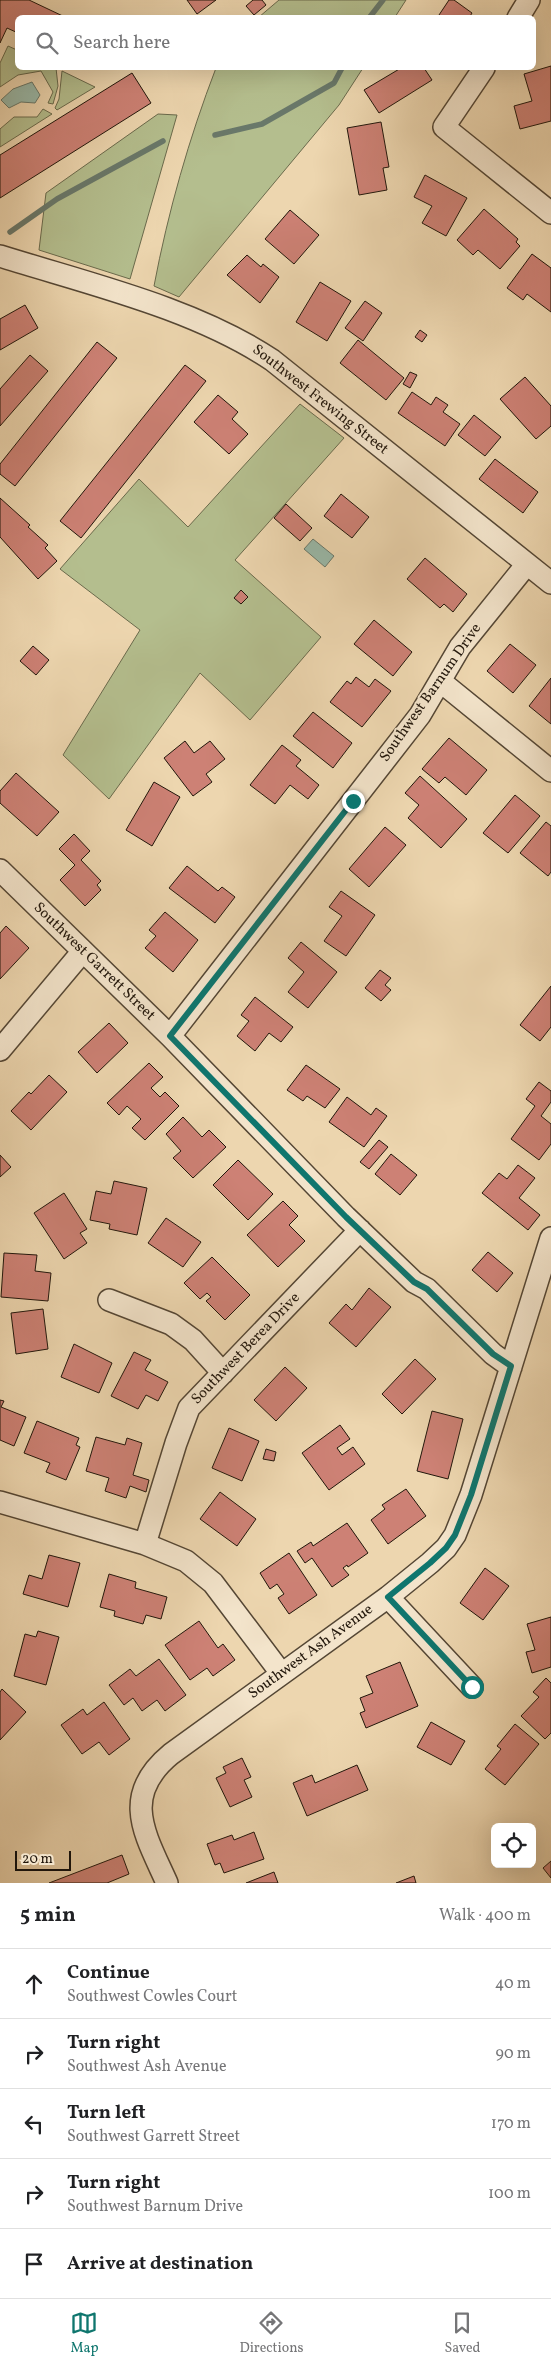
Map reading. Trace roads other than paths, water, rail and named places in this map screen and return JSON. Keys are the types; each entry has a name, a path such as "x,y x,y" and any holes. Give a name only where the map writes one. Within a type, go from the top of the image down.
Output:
{"street":[{"path":"520,15 530,0"},
{"path":"483,70 444,127 551,213"},
{"name":"Southwest Frewing Street","path":"0,256 141,301 204,324 242,341 279,365 551,583"},
{"name":"Southwest Barnum Drive","path":"170,1036 420,715 460,647 527,564"},
{"path":"440,680 551,771"},
{"name":"Southwest Garrett Street","path":"0,870 170,1036 360,1230 414,1282 427,1289 493,1354 511,1366"},
{"path":"0,1050 83,951"},
{"name":"Southwest Berea Drive","path":"145,1544 176,1443 189,1408 360,1230"},
{"name":"Southwest Ash Avenue","path":"167,1883 143,1831 140,1810 145,1785 161,1761 388,1597 430,1563 446,1548 455,1535 471,1495 551,1238"},
{"path":"109,1300 171,1324 193,1340 223,1373"},
{"path":"1,1505 145,1544 186,1561 213,1583 281,1673"},
{"path":"388,1597 472,1687"}],"waterway":[{"path":"371,15 383,0"},
{"path":"215,135 262,124 334,83 341,70"},
{"path":"10,232 57,199 163,141"}]}
